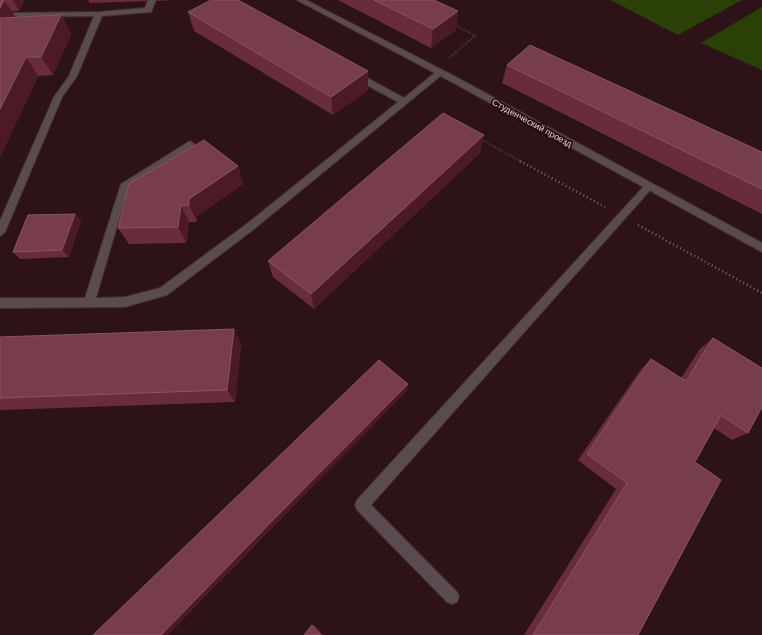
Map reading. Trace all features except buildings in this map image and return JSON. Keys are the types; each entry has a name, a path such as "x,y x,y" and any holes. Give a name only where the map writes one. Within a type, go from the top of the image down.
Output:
{"street":[{"path":"0,15 99,14 148,10 152,0"},
{"name":"Студенческий проезд","path":"301,0 440,73 762,248"},
{"path":"0,232 58,97 73,76 99,14"},
{"path":"350,72 404,102"},
{"path":"0,303 125,302 163,292 251,226 440,73"},
{"path":"89,302 124,186 190,144"},
{"path":"452,597 362,505 649,186"}],"path":[{"path":"445,61 475,36 448,21"}],"green space":[{"path":"610,0 742,0 678,35"},
{"path":"762,7 762,70 701,43"}]}
